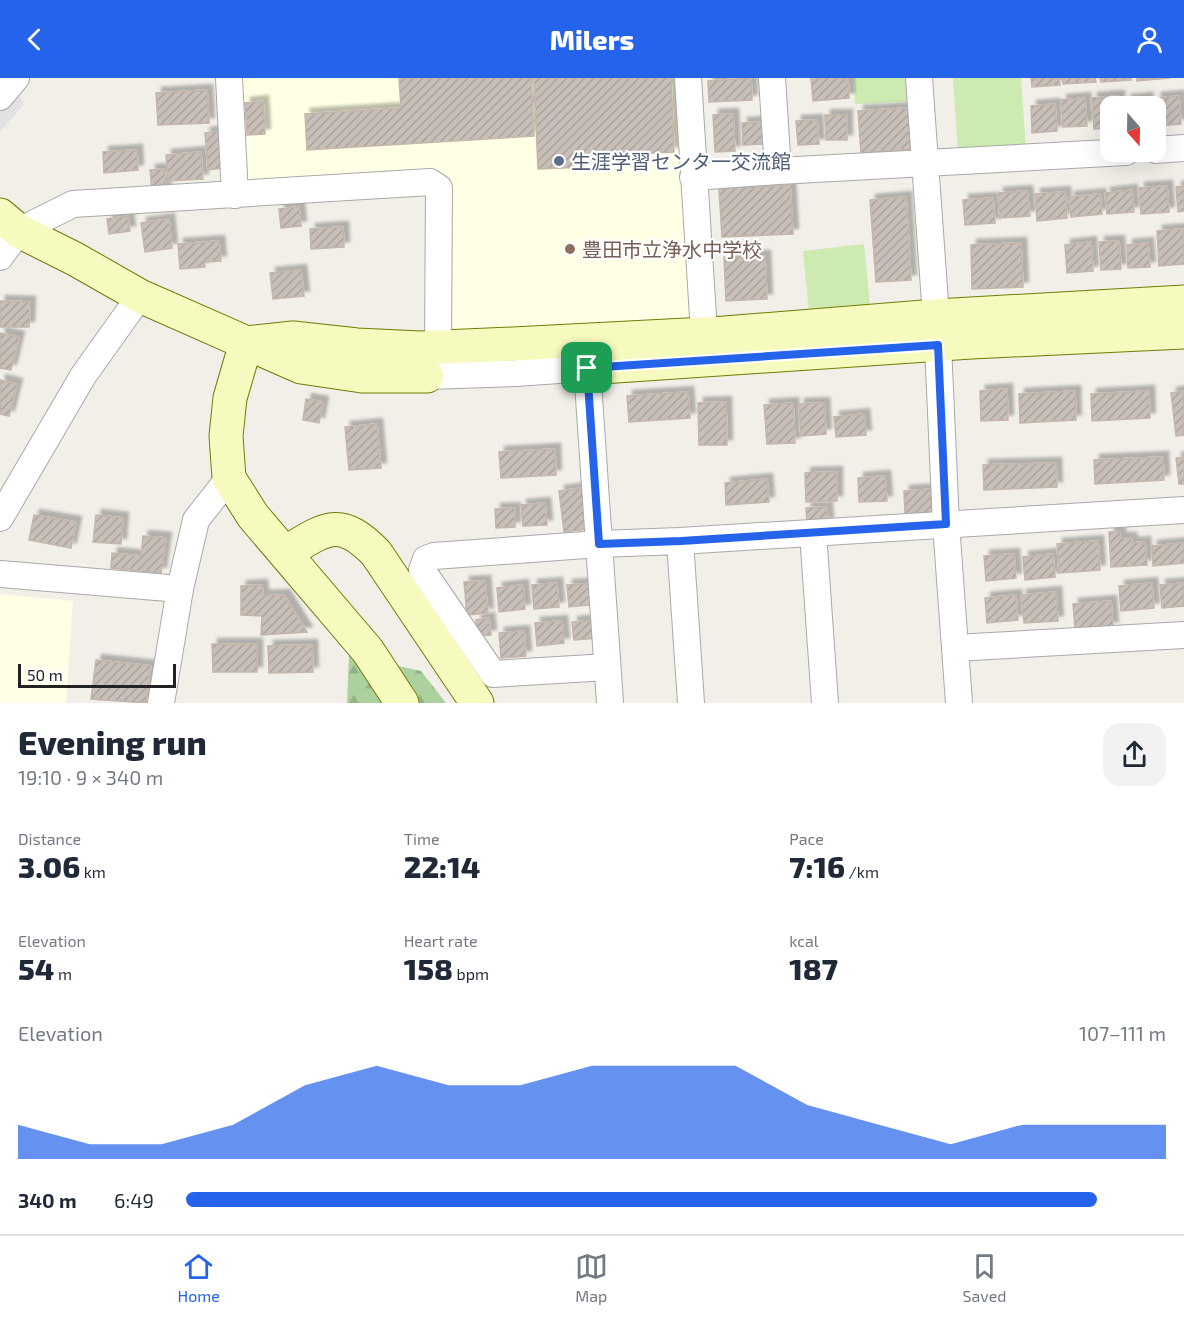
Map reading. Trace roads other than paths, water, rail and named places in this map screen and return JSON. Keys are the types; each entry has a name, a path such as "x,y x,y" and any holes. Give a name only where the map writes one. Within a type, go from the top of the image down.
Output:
{"street":[{"path":"0,97 16,78"},
{"path":"229,78 235,195"},
{"path":"687,78 704,333"},
{"path":"772,78 778,171"},
{"path":"919,78 937,331 946,524 959,703"},
{"path":"1166,149 1184,148"},
{"path":"693,177 1100,153"},
{"path":"10,223 74,204 430,182 439,188 432,362"},
{"path":"0,257 10,223"},
{"path":"10,223 140,296 246,343 293,338 357,345 432,362 516,373 587,368 937,331 1184,302"},
{"path":"0,519 83,376 140,296"},
{"path":"432,362 704,333 1184,332"},
{"path":"246,343 230,398 226,436 229,478 253,516 368,651 402,703"},
{"path":"587,368 610,703"},
{"path":"161,703 180,589 196,520 229,478"},
{"path":"607,667 493,674 422,570 426,559 434,556 599,544 1184,510"},
{"path":"285,553 311,538 332,530 348,530 356,535 376,553 477,703"},
{"path":"813,533 825,703"},
{"path":"681,541 691,703"},
{"path":"0,574 180,589"},
{"path":"955,648 1184,635"}],"place":[{"name":"生涯学習センタ一交流館","path":"559,161"},
{"name":"豊田市立浄水中学校","path":"570,249"}]}
